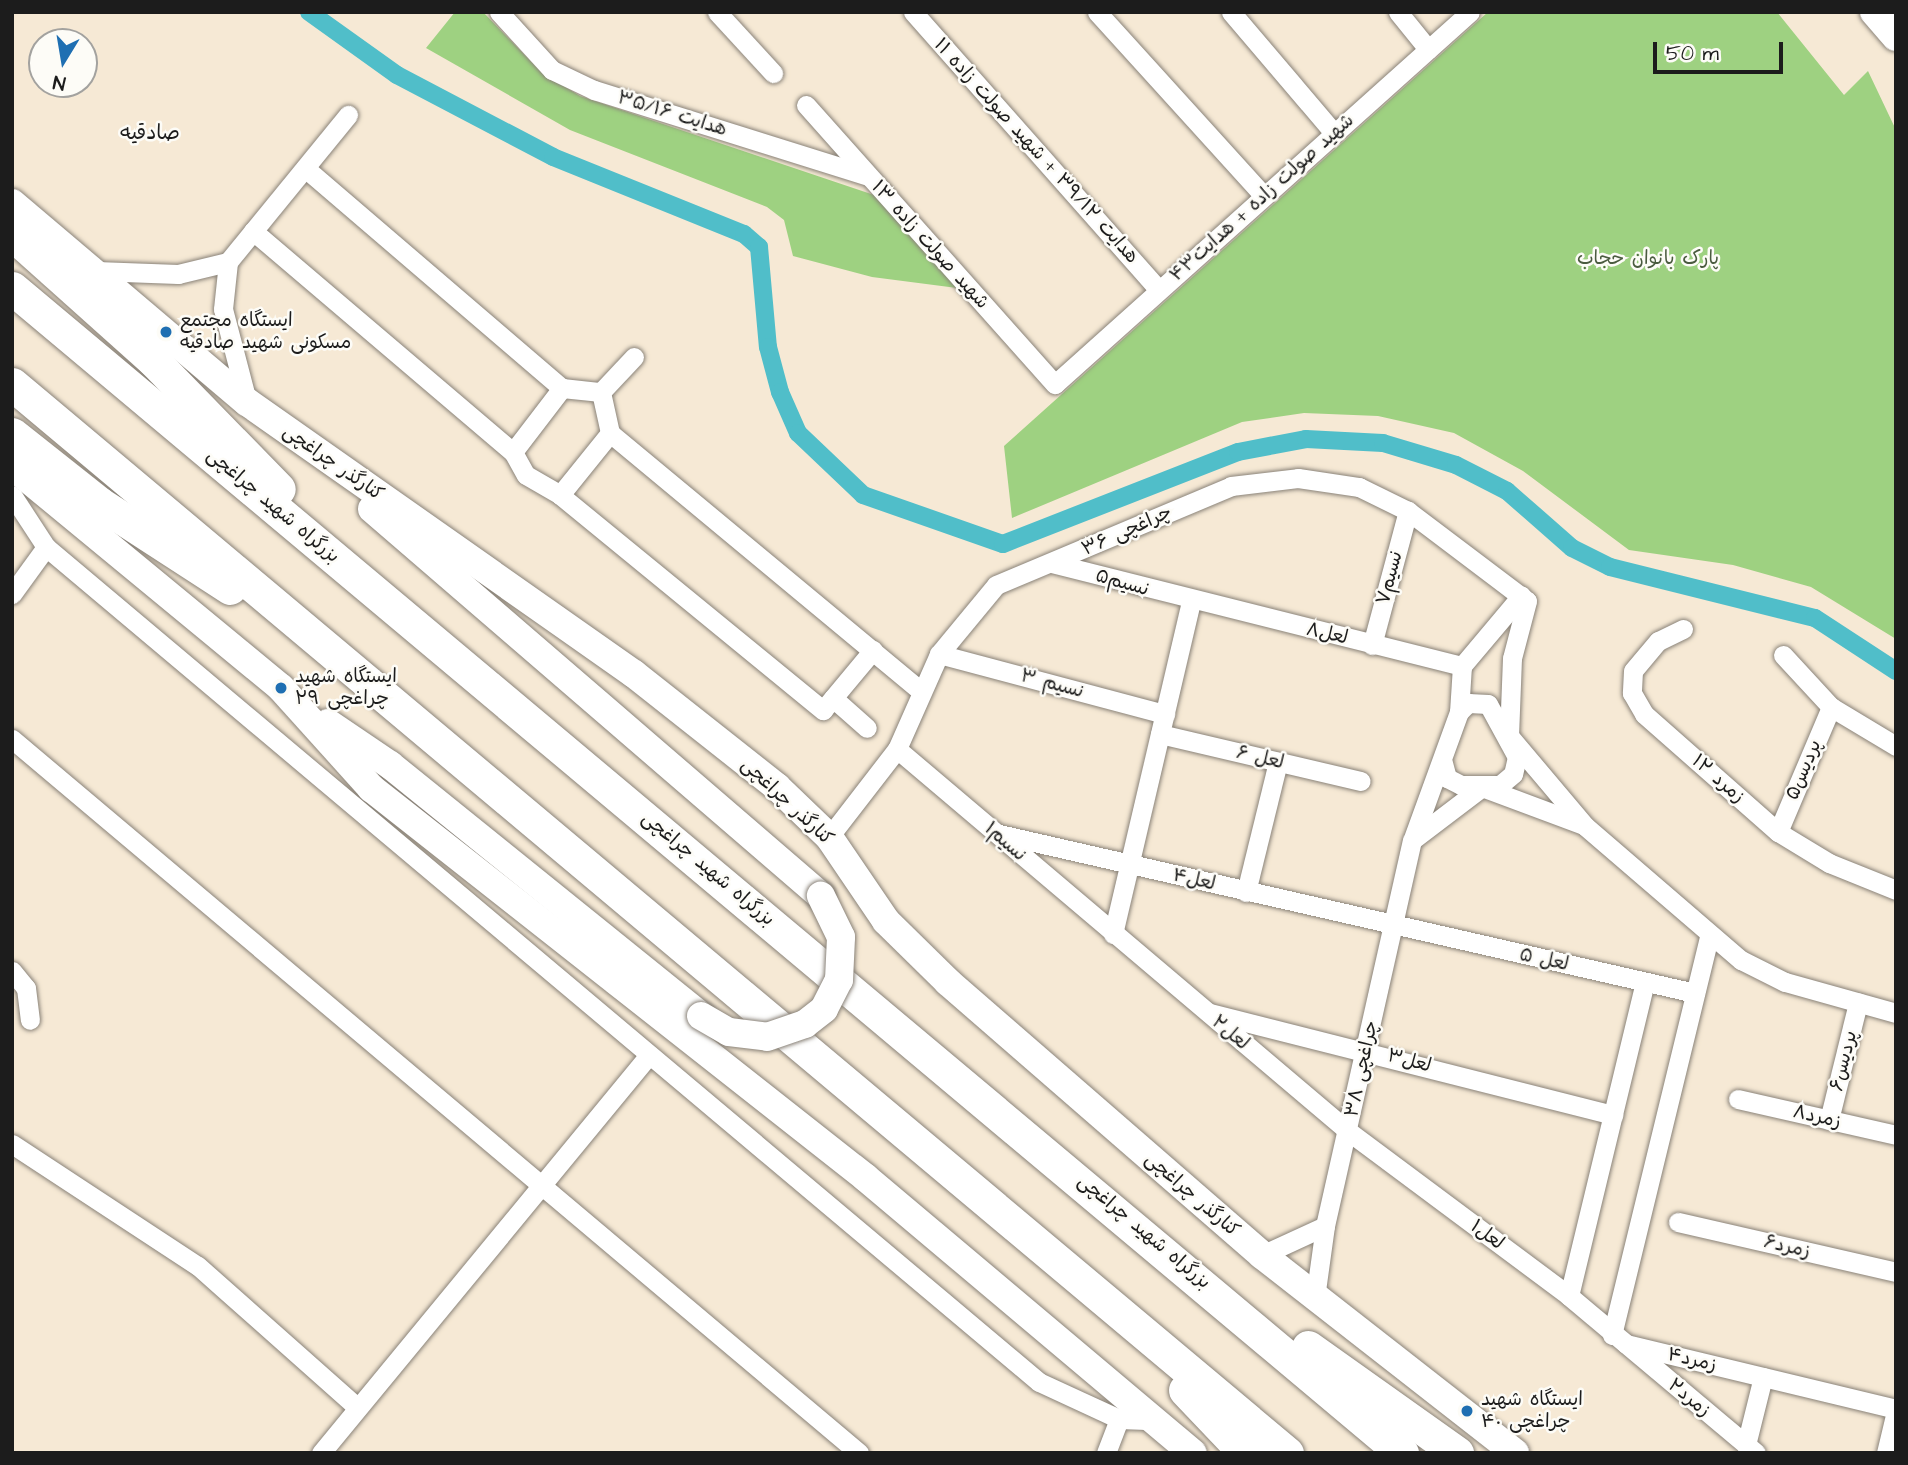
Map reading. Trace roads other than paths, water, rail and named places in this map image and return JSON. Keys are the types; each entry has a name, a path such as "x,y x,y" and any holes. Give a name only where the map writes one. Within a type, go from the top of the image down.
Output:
{"highway":[{"path":"12,234 258,464 342,563"},
{"name":"بزرگراه شهید چراغچی","path":"12,288 1143,1230 1402,1453"},
{"path":"12,384 1287,1453"},
{"path":"12,434 99,503 317,637"},
{"path":"1143,1230 1458,1453"},
{"path":"1103,1299 1245,1453"}],"main road":[{"path":"1874,12 1896,37"},
{"name":"کنارگذر چراغچی","path":"12,203 96,271 247,402 634,674 777,787 829,837 886,921 948,982 1262,1255 1515,1453"},
{"path":"12,466 297,702 390,765 701,1016 729,1032 767,1037 805,1024 824,1009 839,980 841,937 821,896 247,402"},
{"path":"297,702 371,788 866,1178 1193,1453"}],"street":[{"name":"هدایت ۳۵/۱۶","path":"499,12 552,70 594,90 869,176"},
{"path":"717,12 773,73"},
{"name":"هدایت ۳۹/۱۲ + شهید صولت زاده ۱۱","path":"913,12 1159,290"},
{"path":"1097,12 1264,196"},
{"path":"1231,12 1334,134"},
{"path":"1398,12 1428,49"},
{"name":"شهید صولت زاده + هدایت۴۳","path":"1055,384 1469,12"},
{"name":"شهید صولت زاده ۱۳","path":"806,106 1055,384"},
{"path":"247,402 223,309 228,262 348,115"},
{"path":"305,168 562,388 601,392"},
{"path":"253,231 513,452 526,475 560,495 823,710 873,650"},
{"path":"96,271 178,274 228,262"},
{"path":"601,392 634,357"},
{"path":"513,452 562,388"},
{"path":"601,392 610,433 920,690"},
{"path":"560,495 610,433"},
{"name":"چراغچی ۳۶","path":"829,837 897,750 920,690 939,654 996,585 1231,486 1298,478 1359,487 1408,511 1524,598"},
{"path":"12,495 46,547 1039,1382 1119,1419 1154,1420"},
{"name":"نسیم۷","path":"1372,645 1408,511"},
{"path":"12,594 46,547"},
{"name":"نسیم۵","path":"1052,563 1191,602"},
{"path":"1524,598 1462,666 1459,712 1443,763 1451,782 1482,787 1586,825"},
{"path":"1412,841 1482,787 1513,774 1517,757 1509,736 1512,658 1524,598"},
{"path":"1113,934 1191,602"},
{"name":"لعل۸","path":"1191,602 1462,666"},
{"name":"زمرد ۱۲","path":"1683,629 1658,641 1633,671 1632,693 1644,715 1778,832 1829,863 1896,890"},
{"name":"نسیم ۳","path":"939,654 1165,714"},
{"path":"1783,655 1831,707 1896,746"},
{"path":"833,698 867,728"},
{"path":"1459,712 1468,702 1489,704 1509,736 1586,825 1709,936 1785,982 1896,1013"},
{"name":"پردیس۵","path":"1778,832 1831,707"},
{"name":"لعل ۶","path":"1160,734 1360,781"},
{"path":"12,738 543,1183 859,1453"},
{"name":"نسیم۱","path":"897,750 1113,934"},
{"path":"1247,892 1278,762"},
{"name":"چراغچی ۳۸","path":"1315,1298 1325,1226 1412,841 1443,763"},
{"name":"لعل۴","path":"994,832 1393,927"},
{"name":"لعل ۵","path":"1393,927 1695,993"},
{"name":"لعل۲","path":"1113,934 1348,1131"},
{"path":"1617,1339 1709,936"},
{"path":"12,971 26,988 30,1020"},
{"path":"1569,1296 1645,982"},
{"name":"پردیس۶","path":"1829,1120 1858,1003"},
{"name":"لعل۳","path":"1205,1012 1366,1050 1613,1115"},
{"path":"321,1453 649,1055"},
{"name":"زمرد۸","path":"1738,1098 1896,1135"},
{"name":"لعل۱","path":"1348,1131 1569,1296 1617,1339"},
{"path":"12,1144 198,1266 357,1407"},
{"name":"زمرد۶","path":"1678,1222 1896,1272"},
{"path":"1262,1255 1325,1226"},
{"name":"زمرد۴","path":"1617,1339 1896,1410"},
{"name":"زمرد۲","path":"1617,1339 1751,1449"},
{"path":"1751,1449 1763,1377"},
{"path":"1886,1453 1896,1410"},
{"path":"1106,1453 1119,1419"}],"waterway":[{"path":"309,12 397,75 553,157 744,234 759,247 768,347 780,392 798,433 863,495 1003,544 1238,452 1306,439 1383,443 1456,465 1507,491 1572,548 1610,567 1815,618 1896,671"}],"place":[{"name":"ایستگاه مجتمع مسکونی شهید صادقیه","path":"166,332"},
{"name":"ایستگاه شهید چراغچی ۲۹","path":"281,688"},
{"name":"ایستگاه شهید چراغچی ۴۰","path":"1467,1411"}],"district":[{"name":"صادقیه","path":"150,133"}],"park label":[{"name":"پارک بانوان حجاب","path":"1648,259"}]}
